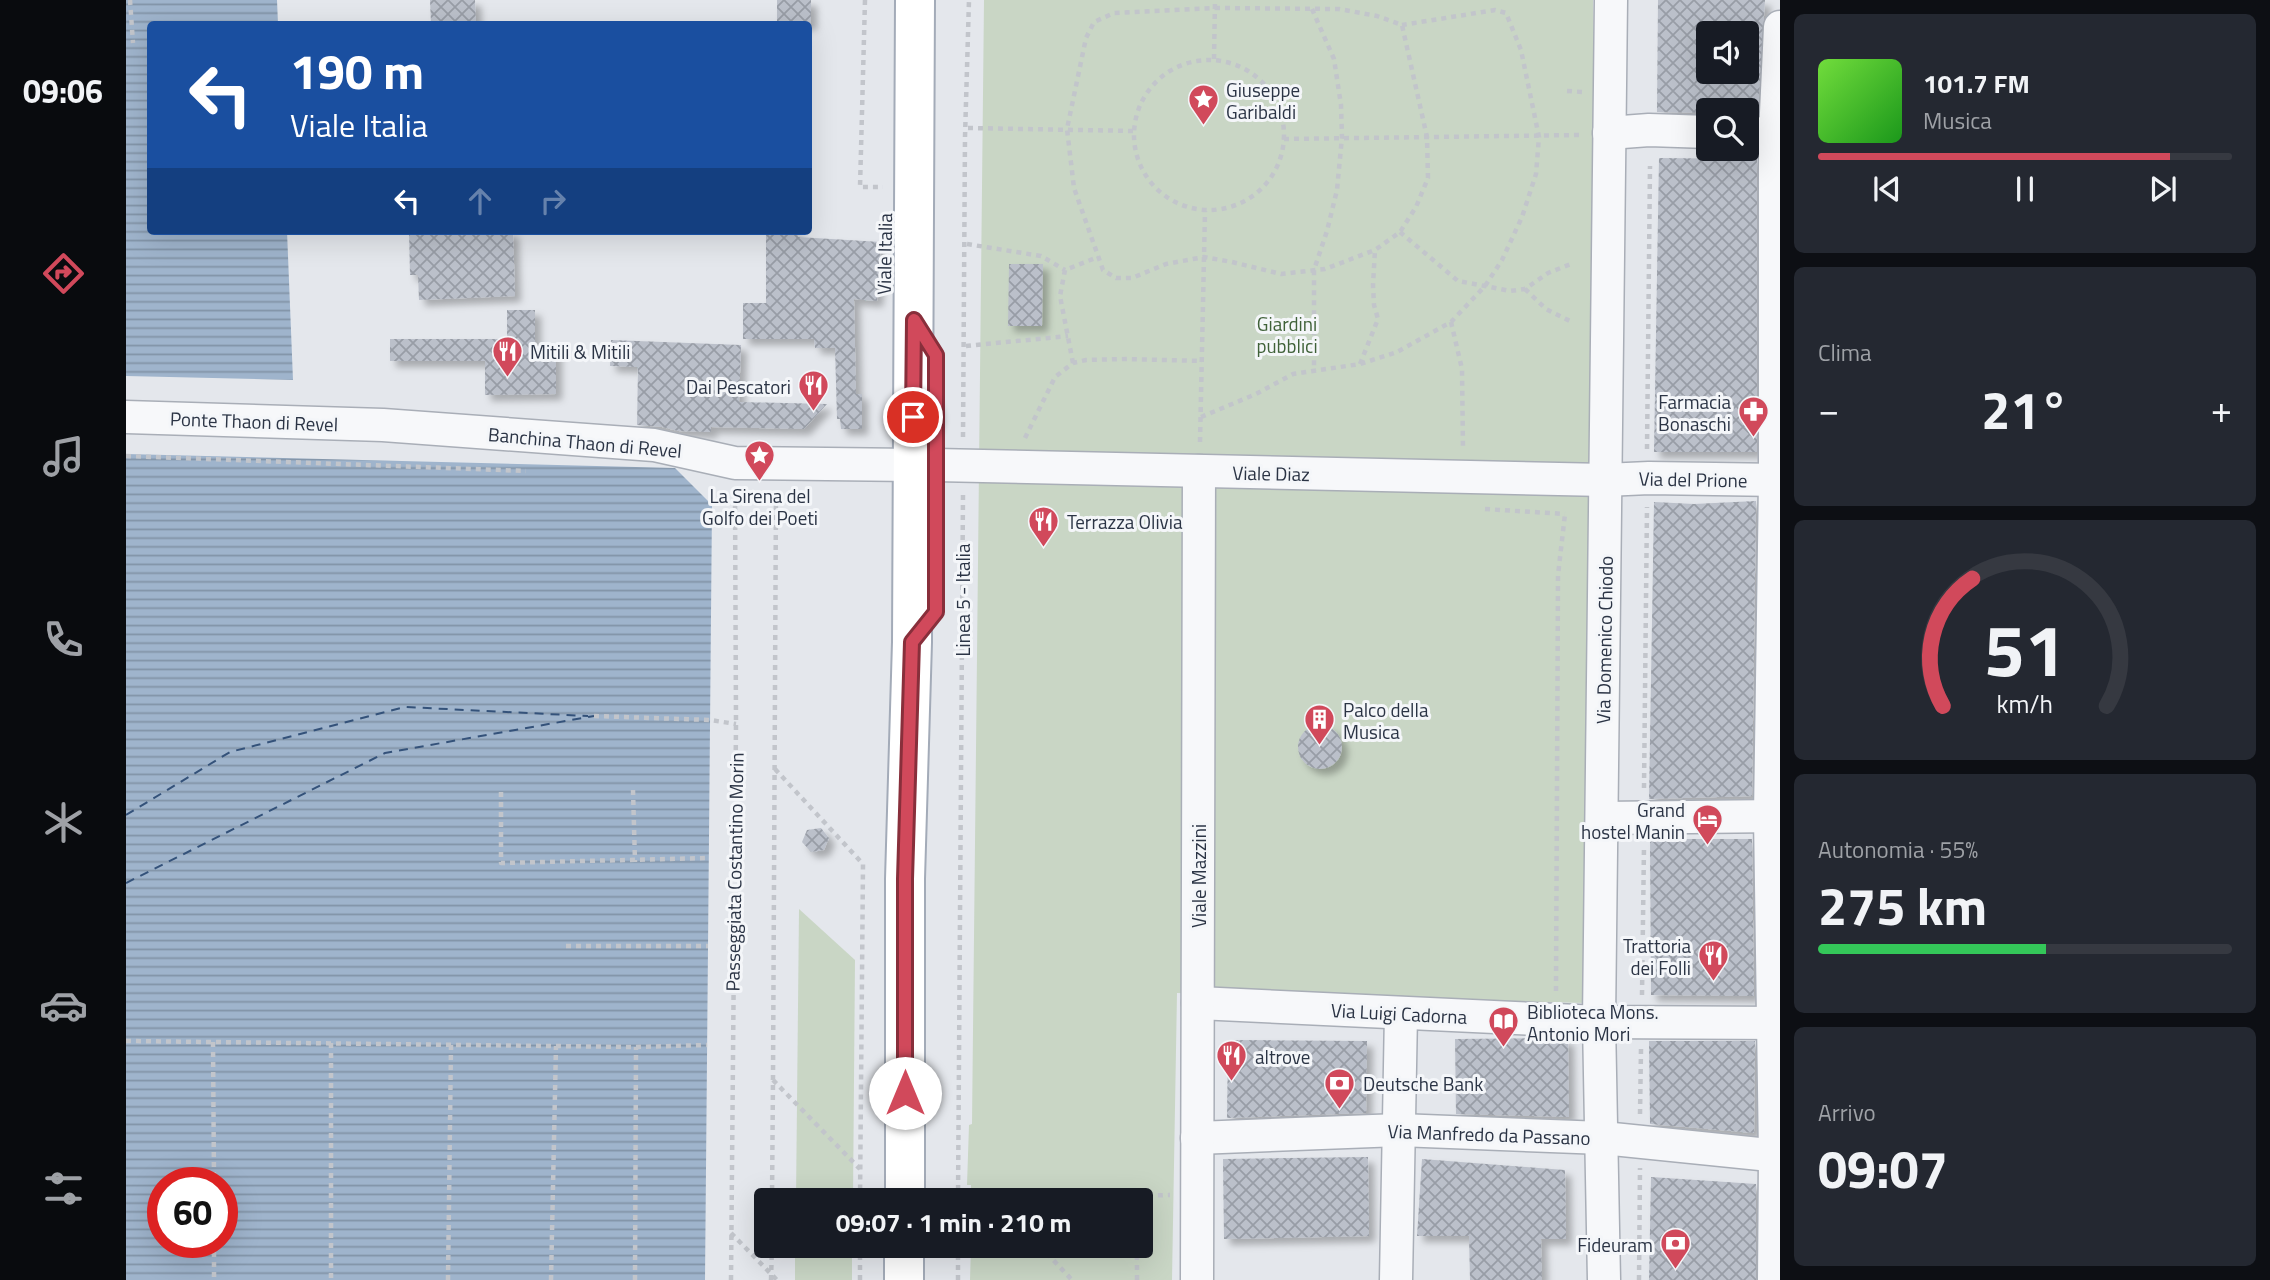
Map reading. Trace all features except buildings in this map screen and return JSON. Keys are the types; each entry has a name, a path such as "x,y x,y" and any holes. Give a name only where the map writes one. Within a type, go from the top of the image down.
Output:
{"main road":[{"name":"Viale Italia","path":"905,1188 905,879 912,642 936,612 949,474 936,355 914,320 915,0"},
{"path":"904,1258 904,1280"}],"street":[{"name":"Via Domenico Chiodo","path":"1604,1280 1600,1022 1611,0"},
{"path":"1773,1280 1777,1156 1775,816 1778,480 1767,134 1780,27"},
{"path":"1609,133 1649,130 1696,132"},
{"name":"Ponte Thaon di Revel","path":"126,417 383,425"},
{"name":"Banchina Thaon di Revel","path":"383,425 654,446 735,463 777,463 949,474"},
{"name":"Viale Diaz","path":"949,474 1011,467 1605,480"},
{"name":"Viale Mazzini","path":"1197,1280 1197,1138 1212,1004 1199,471"},
{"name":"Via del Prione","path":"1605,480 1778,480"},
{"path":"1602,818 1775,816"},
{"name":"Via Luigi Cadorna","path":"1212,1004 1600,1022 1776,1023"},
{"path":"1396,1280 1401,1013"},
{"name":"Via Manfredo da Passano","path":"1197,1138 1399,1130 1603,1138 1777,1156"}],"path":[{"path":"130,0 133,43"},
{"name":"Viale Italia","path":"865,0 860,187 885,187 885,198"},
{"path":"949,474 966,346 971,0"},
{"name":"Linea 5 - Italia","path":"958,1188 949,474 971,0"},
{"path":"1214,59 1215,0"},
{"path":"1201,417 1256,394 1293,373 1360,364 1397,352 1451,322 1485,286 1502,260 1522,217 1536,174 1539,137 1521,50 1506,12 1495,10 1402,24 1339,9 1215,8 1114,13 1094,22 1086,38 1067,129 1074,188 1103,270 1116,278 1132,278 1166,264 1204,257 1281,274 1325,269 1375,250 1401,232 1428,178 1427,137 1402,24"},
{"path":"1312,9 1334,59 1341,105 1342,136 1337,190 1314,270 1314,371"},
{"path":"1214,59 1238,66 1258,78 1265,86 1282,116 1284,139 1279,162 1267,183 1250,199 1228,208 1205,211 1181,206 1161,194 1145,176 1136,154 1134,131 1139,107 1152,87 1170,72 1192,63 1214,59"},
{"path":"1567,91 1587,92"},
{"path":"968,128 1134,131"},
{"path":"1284,139 1342,136 1567,135"},
{"path":"1639,1280 1650,166"},
{"path":"1199,471 1205,211"},
{"path":"1401,232 1458,281 1510,291 1525,289 1548,273 1571,264"},
{"path":"967,244 1041,256 1065,270"},
{"path":"1360,364 1378,318 1373,285 1375,250"},
{"path":"1065,270 1098,257"},
{"path":"1065,270 1060,296 1073,363"},
{"path":"1525,289 1546,309 1572,323"},
{"path":"1451,322 1462,369 1461,477"},
{"path":"966,346 1068,336"},
{"path":"1011,467 1055,377 1073,363 1127,359 1202,361"},
{"path":"126,456 526,471"},
{"name":"Passeggiata Costantino Morin","path":"731,1280 736,724 735,463"},
{"path":"772,1188 777,463"},
{"path":"1555,1020 1558,575 1565,514 1570,509"},
{"path":"594,716 710,720 736,724"},
{"path":"775,768 863,864 860,1188"},
{"path":"633,790 635,862"},
{"path":"501,792 502,863 635,862 709,858"},
{"path":"566,946 708,946"},
{"path":"126,1041 636,1047 707,1045"},
{"path":"213,1042 214,1167"},
{"path":"331,1043 331,1280"},
{"path":"448,1280 451,1045"},
{"path":"551,1280 556,1046"},
{"path":"635,1280 636,1047"},
{"path":"774,1080 860,1169"},
{"path":"1153,1197 1197,1196"},
{"path":"731,1233 771,1277 777,1280"},
{"path":"214,1258 214,1280"},
{"path":"771,1277 772,1258"},
{"path":"860,1258 860,1280"},
{"path":"958,1258 958,1280"},
{"path":"1051,1258 1072,1280"},
{"path":"1137,1258 1137,1280"}],"green space":[{"name":"Giardini pubblici","path":"984,0 1593,0 1596,151 1586,1003 1177,993 1172,1280 970,1280 971,1258 1153,1258 1153,1188 971,1188 971,1185 967,1185 969,1125 972,1124"},
{"path":"799,909 855,960 853,1188 796,1188"},
{"path":"795,1258 852,1258 852,1280 795,1280"}],"water":[{"path":"126,0 277,0 278,21 147,21 147,235 287,235 293,380 126,376"},
{"path":"126,454 675,468 712,505 705,1280 126,1280"}],"ferry route":[{"path":"126,815 230,752 405,707 588,716"},
{"path":"126,883 385,753 594,716"}],"place":[{"name":"Giuseppe Garibaldi","path":"1203,127"},
{"name":"Mitili & Mitili","path":"507,378"},
{"name":"Dai Pescatori","path":"814,413"},
{"name":"Farmacia Bonaschi","path":"1754,439"},
{"name":"La Sirena del Golfo dei Poeti","path":"760,483"},
{"name":"Terrazza Olivia","path":"1044,548"},
{"name":"Palco della Musica","path":"1320,747"},
{"name":"Grand hostel Manin","path":"1708,847"},
{"name":"Trattoria dei Folli","path":"1714,983"},
{"name":"Biblioteca Mons. Antonio Mori","path":"1504,1049"},
{"name":"altrove","path":"1232,1083"},
{"name":"Deutsche Bank","path":"1340,1110"},
{"name":"Fideuram","path":"1676,1271"}],"route":[{"path":"905,1093 905,879 912,642 936,612 936,355 914,320 913,417"}]}
